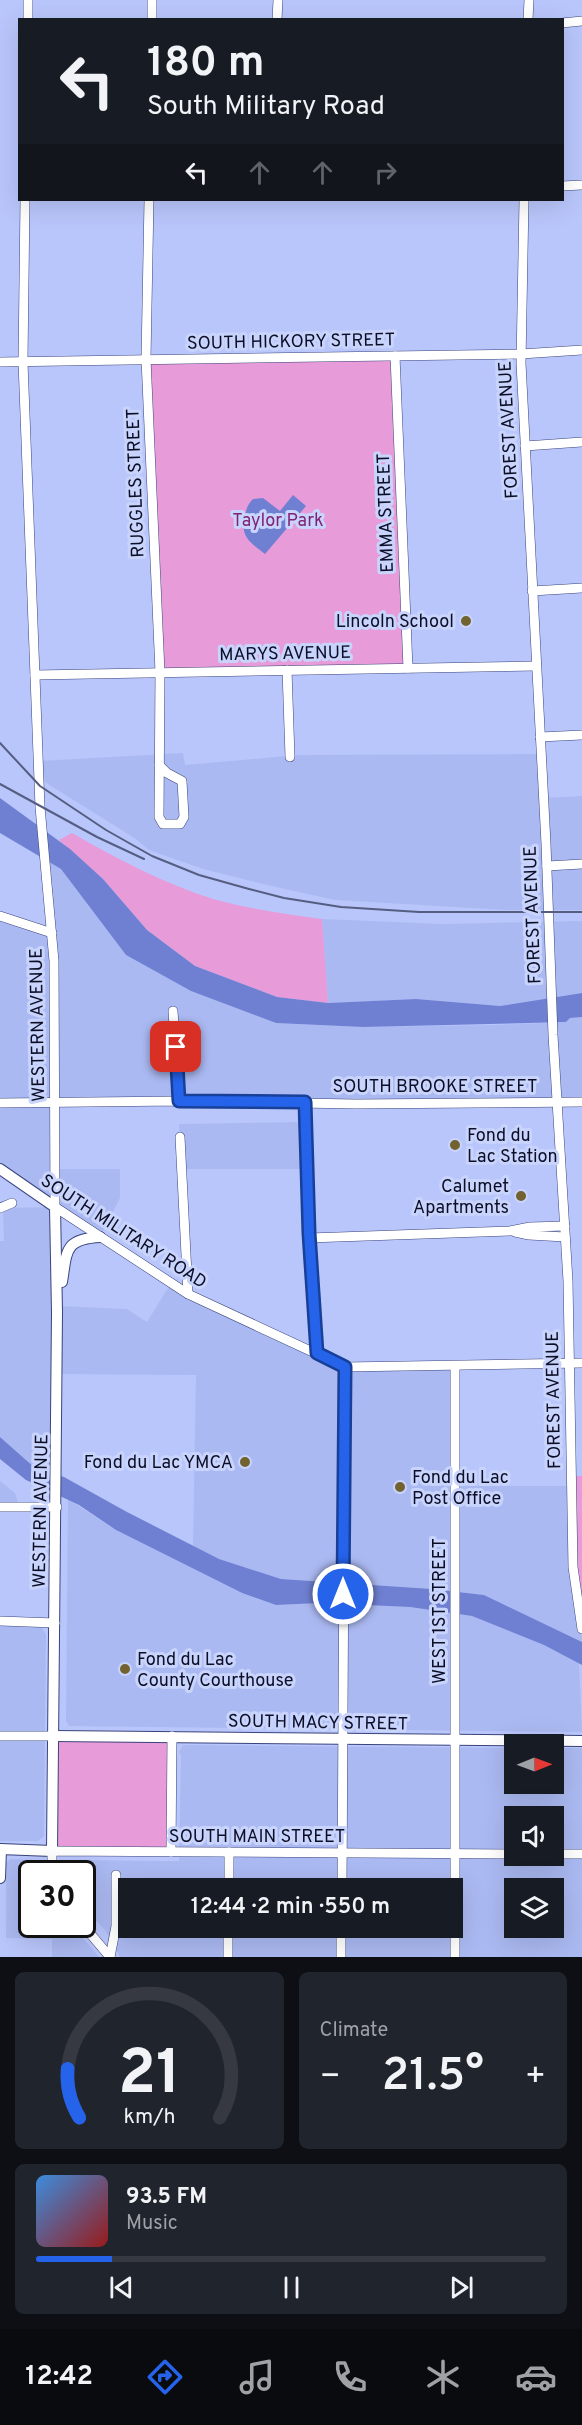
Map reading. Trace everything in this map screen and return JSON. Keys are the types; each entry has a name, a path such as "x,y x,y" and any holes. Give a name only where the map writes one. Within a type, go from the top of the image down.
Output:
{"main road":[{"name":"SOUTH MILITARY ROAD","path":"0,1169 55,1208"},
{"name":"WESTERN AVENUE","path":"52,1851 57,1469 55,1208"},
{"path":"57,1312 66,1255 70,1247 79,1239 100,1237"},
{"name":"SOUTH MACY STREET","path":"54,1736 582,1741"},
{"path":"0,1878 1,1849"},
{"name":"SOUTH MAIN STREET","path":"1,1849 52,1851"}],"street":[{"path":"28,0 28,18"},
{"path":"152,0 152,18"},
{"path":"277,18 278,0"},
{"path":"528,18 529,0"},
{"path":"564,23 582,21"},
{"path":"564,186 582,185"},
{"name":"WESTERN AVENUE","path":"25,201 23,362 41,820 54,961 55,1208"},
{"name":"RUGGLES STREET","path":"149,201 146,359 160,672 159,765 160,821 163,824 180,824 184,817 182,781 167,773 159,765"},
{"name":"FOREST AVENUE","path":"524,201 521,354 535,666 547,866 553,1035 565,1226 573,1567 582,1629"},
{"name":"SOUTH HICKORY STREET","path":"0,362 521,354 582,350"},
{"name":"EMMA STREET","path":"395,356 408,668"},
{"path":"525,446 582,442"},
{"path":"532,591 582,588"},
{"name":"MARYS AVENUE","path":"35,675 535,666"},
{"path":"286,670 290,757"},
{"path":"540,737 582,735"},
{"path":"547,866 582,864"},
{"path":"0,916 52,933"},
{"path":"173,1011 179,1101"},
{"path":"305,1102 309,1238 317,1353"},
{"name":"SOUTH BROOKE STREET","path":"0,1103 582,1102"},
{"path":"180,1137 188,1294"},
{"path":"0,1208 12,1203"},
{"name":"SOUTH MILITARY ROAD","path":"55,1208 188,1294 345,1367 582,1363"},
{"path":"309,1238 510,1231 530,1227 565,1226"},
{"path":"510,1231 529,1235 565,1237"},
{"name":"WEST 1ST STREET","path":"455,1366 455,1957"},
{"path":"342,1878 345,1367"},
{"path":"0,1507 56,1503"},
{"path":"0,1621 55,1623"},
{"path":"0,1736 54,1736"},
{"path":"171,1852 172,1736"},
{"path":"52,1851 52,1860"},
{"name":"SOUTH MAIN STREET","path":"52,1851 504,1854"},
{"path":"229,1852 229,1878"},
{"path":"564,1854 582,1854"},
{"path":"110,1957 116,1926 116,1875"},
{"path":"94,1938 110,1957"},
{"path":"228,1938 228,1957"},
{"path":"341,1938 341,1957"}],"shaded area":[{"path":"293,495 306,506 265,554 245,534 246,511 253,499 263,498 280,511"},
{"path":"183,753 185,765 298,755 542,754 544,798 582,796 582,910 506,910 335,900 267,885 203,869 149,850 136,839 40,779 39,761"},
{"path":"0,798 70,849 103,879 147,930 195,966 277,997 328,1003 416,999 500,1006 582,993 582,1017 570,1018 566,1022 363,1027 276,1023 191,991 126,955 61,869 0,833"},
{"path":"44,858 61,869 126,955 191,991 276,1023 363,1027 495,1025 566,1022 570,1018 582,1017 582,1102 55,1103 55,1169 120,1169 120,1198 100,1237 55,1208 58,1306 127,1309 147,1322 171,1283 345,1367 455,1366 455,1486 571,1486 582,1642 484,1595 431,1589 281,1579 218,1559 193,1547 196,1375 57,1374 57,1469 35,1468 0,1437 0,1241 4,1241 3,1208 53,1207 0,1169 0,916 52,933"},
{"path":"322,919 442,924 582,921 582,993 500,1006 416,999 328,1003"},
{"path":"305,1122 307,1169 181,1169 179,1124"},
{"path":"0,1437 35,1468 64,1477 219,1559 281,1579 432,1589 484,1595 582,1642 582,1665 544,1645 472,1616 410,1607 320,1603 276,1605 242,1593 116,1530 79,1505 26,1480 0,1459"},
{"path":"0,1481 15,1493 18,1502 0,1502"},
{"path":"68,1499 116,1530 241,1593 276,1605 320,1603 410,1607 472,1616 544,1645 579,1663 582,1732 69,1726 66,1721"},
{"path":"0,1626 38,1627 42,1628 46,1635 44,1836 38,1841 0,1841"},
{"path":"183,1745 504,1748 504,1794 564,1794 564,1748 582,1748 582,1957 120,1957 105,1930 96,1921 96,1860 179,1861 181,1756 179,1752"},
{"path":"10,1859 39,1860 18,1860 18,1938 83,1938 99,1957 52,1957 52,1939 6,1938 6,1863"}],"green space":[{"name":"Taylor Park","path":"395,356 408,668 160,672 146,359"},
{"path":"72,833 141,870 194,893 240,906 322,919 328,1003 277,997 195,966 147,930 103,879 59,840"},
{"path":"571,1476 582,1476 582,1629"},
{"path":"54,1736 172,1736 171,1852 52,1851"}],"railway":[{"path":"0,743 40,786 106,830 152,856 199,875 284,898 341,907 419,912 582,912"},
{"path":"0,784 97,837 144,859"}],"place":[{"name":"Lincoln School","path":"466,621"},
{"name":"Fond du Lac Station","path":"455,1145"},
{"name":"Calumet Apartments","path":"521,1196"},
{"name":"Fond du Lac YMCA","path":"245,1462"},
{"name":"Fond du Lac Post Office","path":"400,1487"},
{"name":"Fond du Lac County Courthouse","path":"125,1669"}],"route":[{"path":"176,1047 179,1101 305,1102 309,1233 317,1353 345,1367 343,1594"}]}
